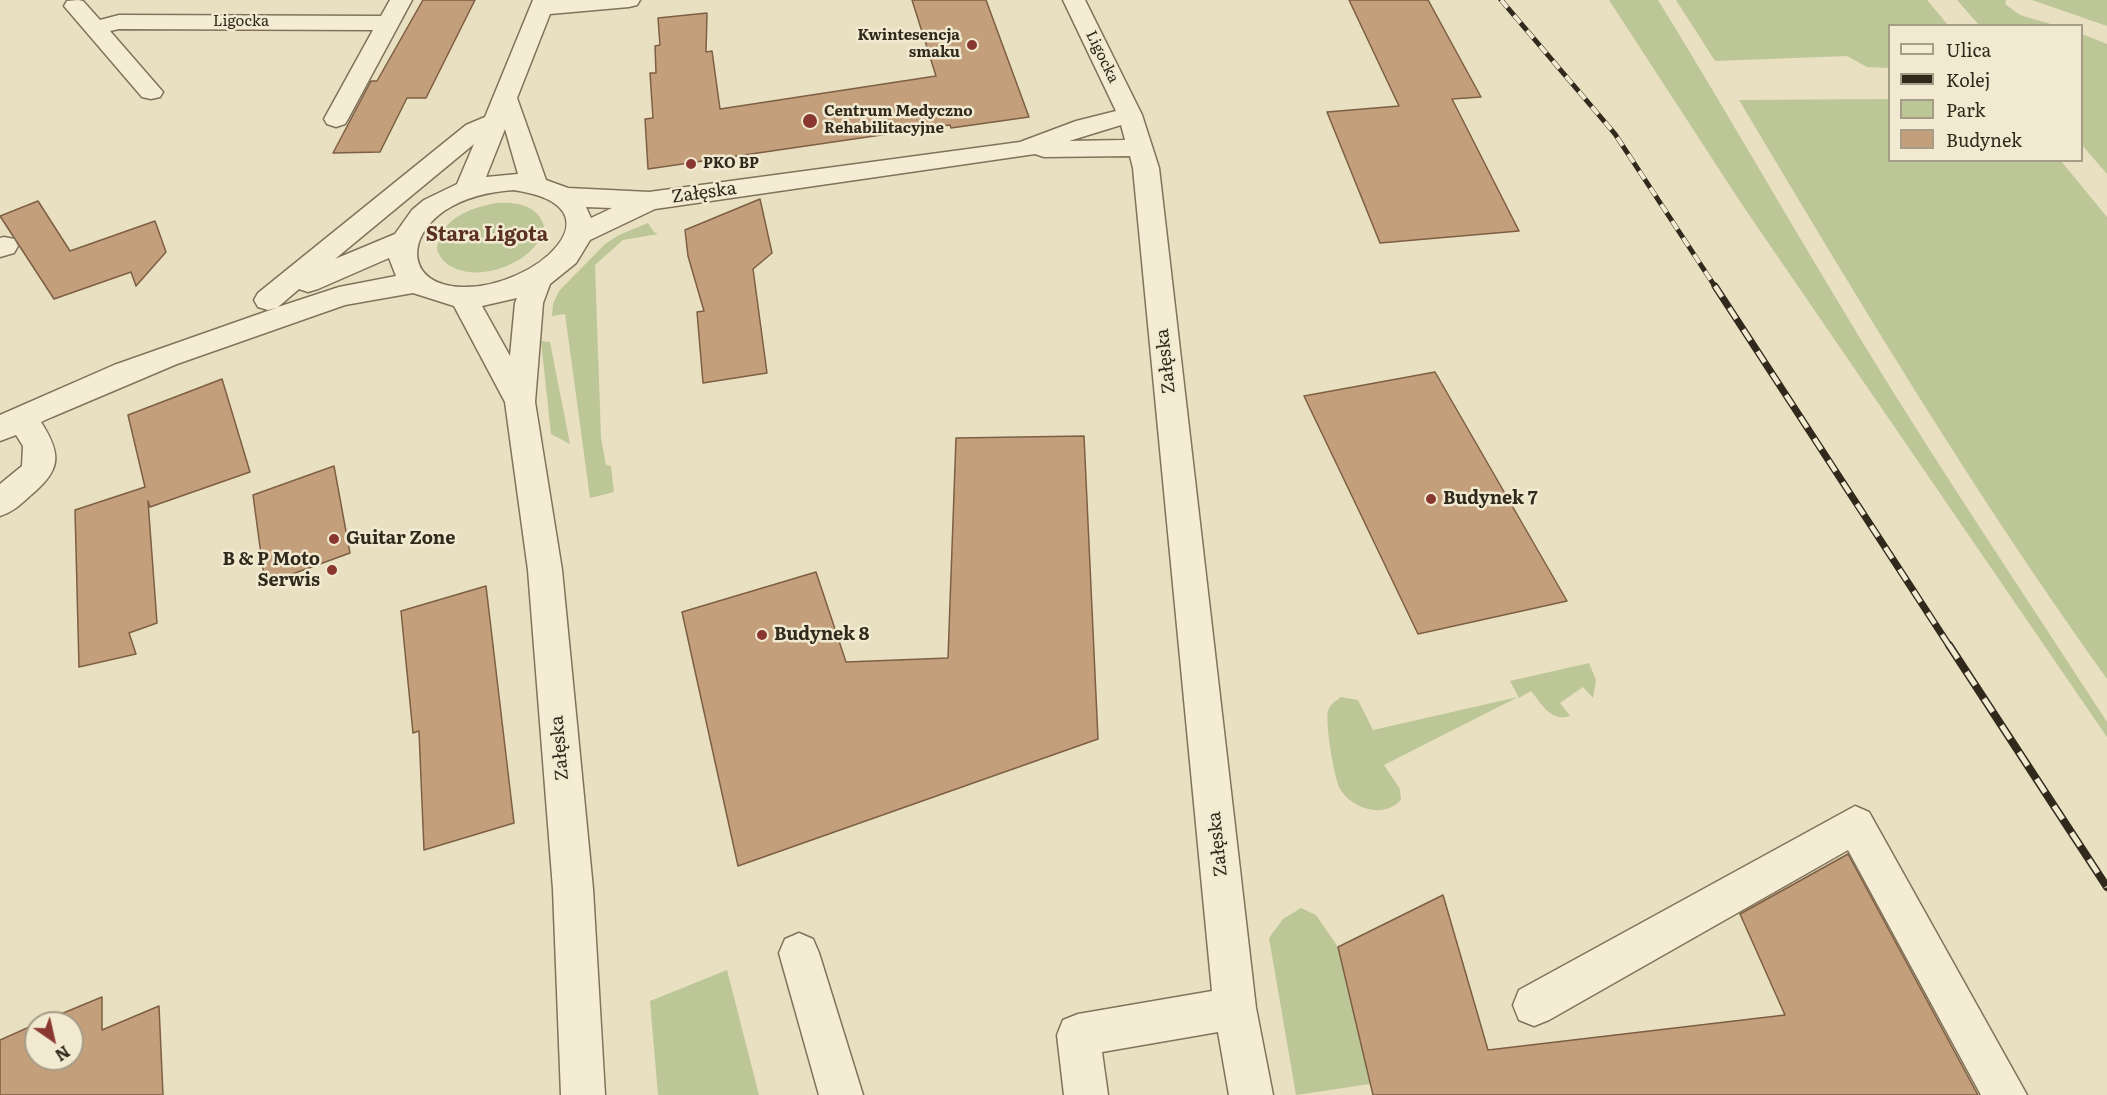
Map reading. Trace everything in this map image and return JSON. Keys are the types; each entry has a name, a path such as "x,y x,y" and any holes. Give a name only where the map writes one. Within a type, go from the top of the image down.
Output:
{"street":[{"path":"336,119 401,0"},
{"path":"468,190 542,4 629,0"},
{"name":"Ligocka","path":"1074,0 1130,115"},
{"path":"81,2 94,28 151,92"},
{"name":"Ligocka","path":"94,28 119,22 388,23"},
{"path":"504,96 517,123 522,149 534,183"},
{"name":"Załęska","path":"649,201 1024,149 1085,126 1130,115 1146,168 1235,1008 1251,1095"},
{"path":"268,300 467,137 496,121"},
{"path":"1024,149 1140,148"},
{"path":"566,197 579,218 577,235 563,258 538,278 494,294 463,297 442,294 417,283 405,268 403,250 405,240 424,214 444,200 468,190 502,182 534,183 566,197 649,201"},
{"path":"577,235 649,201"},
{"path":"0,503 38,471 39,445 11,423 155,360 268,300 405,240"},
{"name":"Załęska","path":"538,278 529,303 520,402 544,570 573,889 583,1095"},
{"path":"155,360 339,297 366,290 417,283"},
{"name":"Załęska","path":"463,297 520,402"},
{"path":"1534,1005 1855,825 2005,1095"},
{"path":"799,953 842,1095"},
{"path":"1086,1095 1078,1035 1235,1008"}],"green space":[{"path":"1609,0 1658,0 1896,396 2107,722 2107,737 1743,206"},
{"path":"1676,0 1927,0 1947,24 1888,24 1888,68 1867,67 1847,56 1715,61"},
{"path":"1957,0 2006,0 2005,4 2020,15 2051,24 1978,24"},
{"path":"2032,0 2107,0 2107,26"},
{"path":"2083,34 2107,44 2107,174 2083,146"},
{"path":"1888,99 1888,162 2062,162 2107,217 2107,679 2010,537 1917,394 1739,100"},
{"path":"497,203 525,206 537,213 541,219 544,226 539,241 528,254 495,270 477,272 460,270 446,263 437,250 444,230 458,216 467,211"},
{"path":"648,223 658,234 623,240 595,265 601,438 606,465 611,466 614,492 590,498 565,314 552,316 553,304 559,291 605,244 619,235"},
{"path":"541,341 550,342 570,444 551,434"},
{"path":"1589,663 1596,680 1593,698 1583,687 1560,703 1570,716 1557,716 1547,711 1531,691 1519,698 1510,681"},
{"path":"1341,697 1358,700 1373,730 1518,697 1384,765 1400,789 1401,800 1394,806 1377,810 1360,806 1345,796 1335,774 1327,717 1330,706"},
{"path":"1301,908 1316,915 1338,947 1370,1084 1296,1095 1269,938 1283,919"},
{"path":"727,970 759,1095 658,1095 650,1001"}],"building":[{"path":"423,0 475,0 426,98 407,98 380,152 333,153 371,81 377,81"},
{"path":"912,0 986,0 1029,117 951,128 950,125 648,169 645,119 653,118 650,73 656,73 655,46 660,45 658,18 707,13 706,52 712,51 720,109 936,76"},
{"path":"1349,0 1428,0 1481,97 1452,99 1519,231 1380,243 1327,112 1399,106"},
{"path":"760,199 772,253 753,269 767,373 703,383 697,312 704,311 688,256 685,230"},
{"path":"38,201 70,251 155,221 166,252 136,286 131,272 54,299 0,216"},
{"name":"Budynek 7","path":"1435,372 1567,601 1418,634 1304,396"},
{"path":"222,379 250,472 150,507 148,501 157,623 129,633 136,654 79,667 75,510 145,487 128,415"},
{"name":"Budynek 8","path":"1084,436 1098,739 738,866 682,612 816,572 846,662 948,658 956,438"},
{"path":"334,466 350,553 265,584 253,495"},
{"path":"486,586 514,823 424,850 419,731 413,733 401,611"},
{"path":"1848,854 1978,1095 1373,1095 1338,947 1443,895 1488,1050 1785,1015 1740,914"},
{"path":"102,997 102,1030 159,1006 163,1095 0,1095 0,1040 24,1029 24,1071 84,1071 84,1011 68,1011"}],"railway":[{"path":"1501,0 1615,134 1716,288"},
{"path":"1715,286 1950,647"},
{"path":"1949,645 2107,887"}],"place":[{"name":"Kwintesencja smaku","path":"972,45"},
{"name":"Centrum Medyczno Rehabilitacyjne","path":"810,121"},
{"name":"PKO BP","path":"691,164"},
{"name":"Budynek 7","path":"1431,499"},
{"name":"Guitar Zone","path":"334,539"},
{"name":"B & P Moto Serwis","path":"332,570"},
{"name":"Budynek 8","path":"762,635"}],"district":[{"name":"Stara Ligota","path":"487,235"}]}
